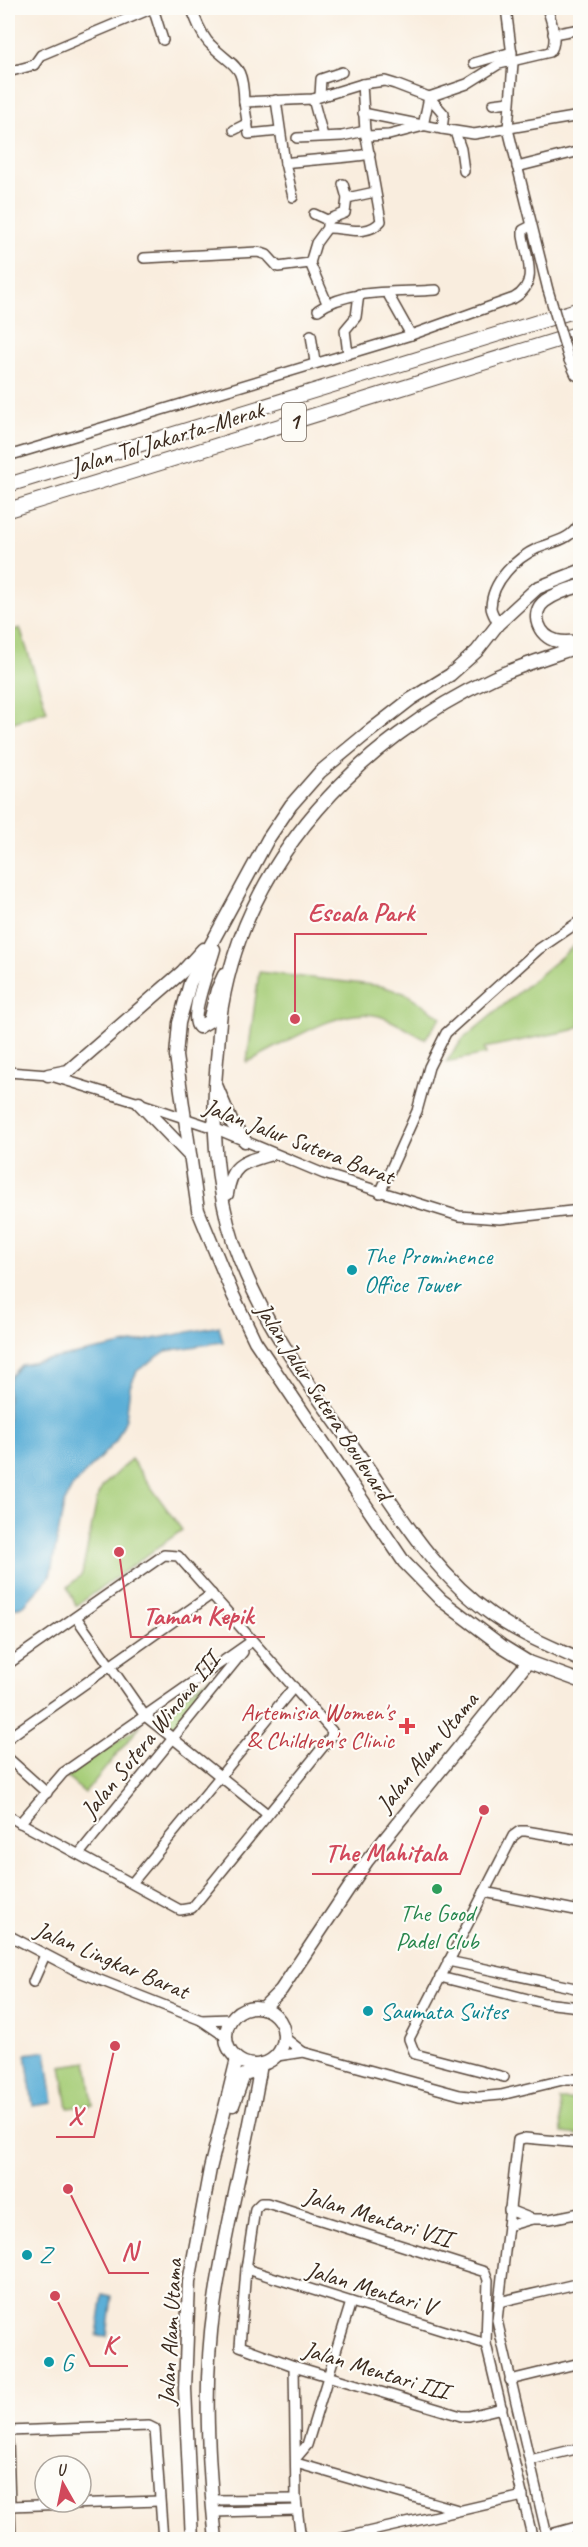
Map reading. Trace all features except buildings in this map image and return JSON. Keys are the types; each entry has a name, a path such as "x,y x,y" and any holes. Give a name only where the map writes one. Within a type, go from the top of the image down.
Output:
{"highway":[{"name":"Jalan Tol Jakarta–Merak","path":"8,485 580,309"},
{"name":"Jalan Tol Jakarta–Merak","path":"8,510 580,333"}],"main road":[{"name":"Jalan Jalur Sutera Boulevard","path":"580,571 537,588 498,624 477,651 450,675 411,699 366,734 320,772 291,805 268,839 190,983 179,1023 176,1056 198,1210 213,1250 251,1333 268,1360 405,1562 441,1600 528,1662 580,1681"},
{"path":"580,586 543,602 537,613 537,625 544,634 556,641 580,644"},
{"name":"Jalan Jalur Sutera Boulevard","path":"580,644 495,677 464,693 399,734 361,765 316,810 270,877 239,943 222,1004 213,1128 234,1244 277,1334 324,1408 425,1550 454,1584 490,1614 536,1640 580,1660"},
{"path":"218,933 206,981 193,1017 199,1027 209,1021 217,990 239,943"},
{"path":"48,1075 68,1071 182,972 218,933"},
{"path":"215,1081 232,1123 245,1141"},
{"path":"139,1103 189,1155"},
{"path":"226,1207 229,1178 241,1164 272,1154"},
{"name":"Jalan Alam Utama","path":"263,2008 281,1990 367,1861 528,1662"},
{"name":"Jalan Alam Utama","path":"279,2018 281,1990"},
{"path":"219,2129 230,2117 244,2075 260,2070 277,2056 285,2038 279,2018 263,2008 246,2009 231,2019 226,2037 237,2059 260,2070"},
{"name":"Jalan Alam Utama","path":"192,2540 185,2389 189,2282 219,2129 237,2059"},
{"name":"Jalan Alam Utama","path":"216,2540 208,2388 213,2308 223,2247 260,2070"},
{"path":"185,2389 208,2388"}],"street":[{"path":"8,72 34,65 41,55 153,8 163,40"},
{"path":"191,8 210,45 235,64 241,75 248,133 251,135 279,131"},
{"path":"517,8 506,9 513,63 508,129 531,226 568,360 576,375 580,377"},
{"path":"429,97 467,84 499,64 513,63 550,52 554,46 554,34 547,8"},
{"path":"554,34 580,29"},
{"path":"474,63 512,52"},
{"path":"322,136 316,98 321,79 342,72"},
{"path":"244,102 316,98 362,84 385,81 429,97 444,114 442,129"},
{"path":"314,214 327,224 349,231 373,228 378,225 381,214 375,192 366,134 362,84"},
{"path":"423,126 429,97"},
{"path":"276,100 279,131 293,197"},
{"path":"494,104 509,102"},
{"path":"363,113 474,134 580,116"},
{"path":"234,130 248,123"},
{"path":"297,138 389,135 423,126"},
{"path":"455,132 461,149 464,171"},
{"path":"517,167 576,152"},
{"path":"285,163 327,158 338,160 370,154"},
{"path":"327,303 310,263 316,243 327,224 345,213 347,198 343,184"},
{"path":"347,198 375,192"},
{"path":"8,456 411,335 523,293 530,279 523,230 531,226"},
{"path":"144,258 258,252 267,255 278,267 310,263"},
{"path":"318,310 327,303 359,294 436,290"},
{"path":"348,354 345,330 356,317 359,294"},
{"path":"388,294 411,335"},
{"path":"311,336 315,362"},
{"path":"498,624 491,609 496,588 505,573 519,559 574,533 580,523"},
{"path":"380,1193 417,1112 429,1067 446,1033 539,949 580,921"},
{"name":"Jalan Jalur Sutera Barat","path":"8,1072 48,1075 139,1103 213,1128 272,1154 380,1193 448,1214 500,1219 580,1210"},
{"path":"8,1664 164,1555 170,1554 178,1556 332,1731 331,1737 266,1813 192,1908 186,1910 180,1910 8,1816"},
{"path":"8,1738 212,1594"},
{"path":"76,1617 145,1716 266,1813"},
{"path":"20,1823 63,1773 252,1641"},
{"name":"Jalan Sutera Winona III","path":"79,1854 252,1641"},
{"path":"132,1883 294,1687"},
{"path":"8,1758 47,1793"},
{"path":"504,2077 415,2054 411,2050 409,2039 513,1836 520,1831 580,1840"},
{"path":"484,1892 580,1911"},
{"name":"Jalan Lingkar Barat","path":"8,1935 77,1971 201,2020 226,2037"},
{"path":"33,1982 45,1955"},
{"path":"448,1961 580,1989"},
{"path":"440,1977 544,2003 580,2007"},
{"name":"Jalan Lingkar Barat","path":"201,2020 231,2019"},
{"path":"285,2038 303,2052 460,2095 478,2097 501,2095 567,2079 580,2079"},
{"path":"277,2056 303,2052"},
{"path":"580,2143 525,2138 518,2140 497,2320 548,2537 580,2526"},
{"name":"Jalan Mentari VII","path":"246,2269 255,2209 261,2203 482,2270 488,2280 486,2344"},
{"path":"509,2210 532,2219"},
{"path":"508,2226 532,2219 550,2219 580,2213"},
{"name":"Jalan Mentari V","path":"246,2269 486,2344"},
{"name":"Jalan Mentari III","path":"246,2269 240,2346 294,2366 461,2416 502,2408"},
{"path":"499,2302 580,2283"},
{"path":"296,2460 307,2445 351,2302"},
{"path":"486,2344 533,2540"},
{"path":"510,2379 580,2363"},
{"path":"294,2366 296,2499 301,2540"},
{"path":"8,2432 149,2426 157,2434 163,2540"},
{"path":"8,2440 11,2540"},
{"path":"530,2460 580,2448"},
{"path":"296,2460 459,2511"},
{"path":"333,2540 523,2496"},
{"path":"213,2506 296,2499"},
{"path":"10,2506 159,2501"},
{"path":"213,2506 297,2510"}],"green space":[{"path":"20,628 47,711 8,724 8,632"},
{"path":"580,941 580,1026 573,1030 484,1048 486,1054 446,1062 463,1039"},
{"path":"259,972 381,986 407,994 441,1017 425,1039 379,1016 363,1014 347,1016 312,1029 247,1062"},
{"path":"131,1459 182,1530 76,1606 68,1587 82,1574 98,1495 103,1486"},
{"path":"215,1674 174,1727 167,1728 157,1720 158,1713"},
{"path":"142,1724 85,1793 66,1777"},
{"path":"87,2062 93,2105 68,2108 61,2066"},
{"path":"560,2100 580,2100 580,2135 562,2133"}],"water":[{"path":"219,1326 223,1342 166,1351 137,1371 130,1387 126,1419 116,1441 72,1487 64,1504 50,1577 24,1605 8,1611 10,1507 8,1386 11,1376 21,1365"},
{"path":"46,2051 53,2103 33,2106 26,2054"},
{"path":"103,2294 112,2296 107,2337 97,2336"}],"place":[{"name":"Escala Park","path":"295,1019"},
{"name":"The Prominence Office Tower","path":"352,1270"},
{"name":"Taman Kepik","path":"119,1552"},
{"name":"Artemisia Women's & Children's Clinic","path":"407,1726"},
{"name":"The Mahitala","path":"484,1810"},
{"name":"The Good Padel Club","path":"437,1889"},
{"name":"Saumata Suites","path":"368,2011"},
{"name":"X","path":"115,2046"},
{"name":"N","path":"68,2189"},
{"name":"Z","path":"27,2255"},
{"name":"K","path":"55,2296"},
{"name":"G","path":"49,2362"}]}
